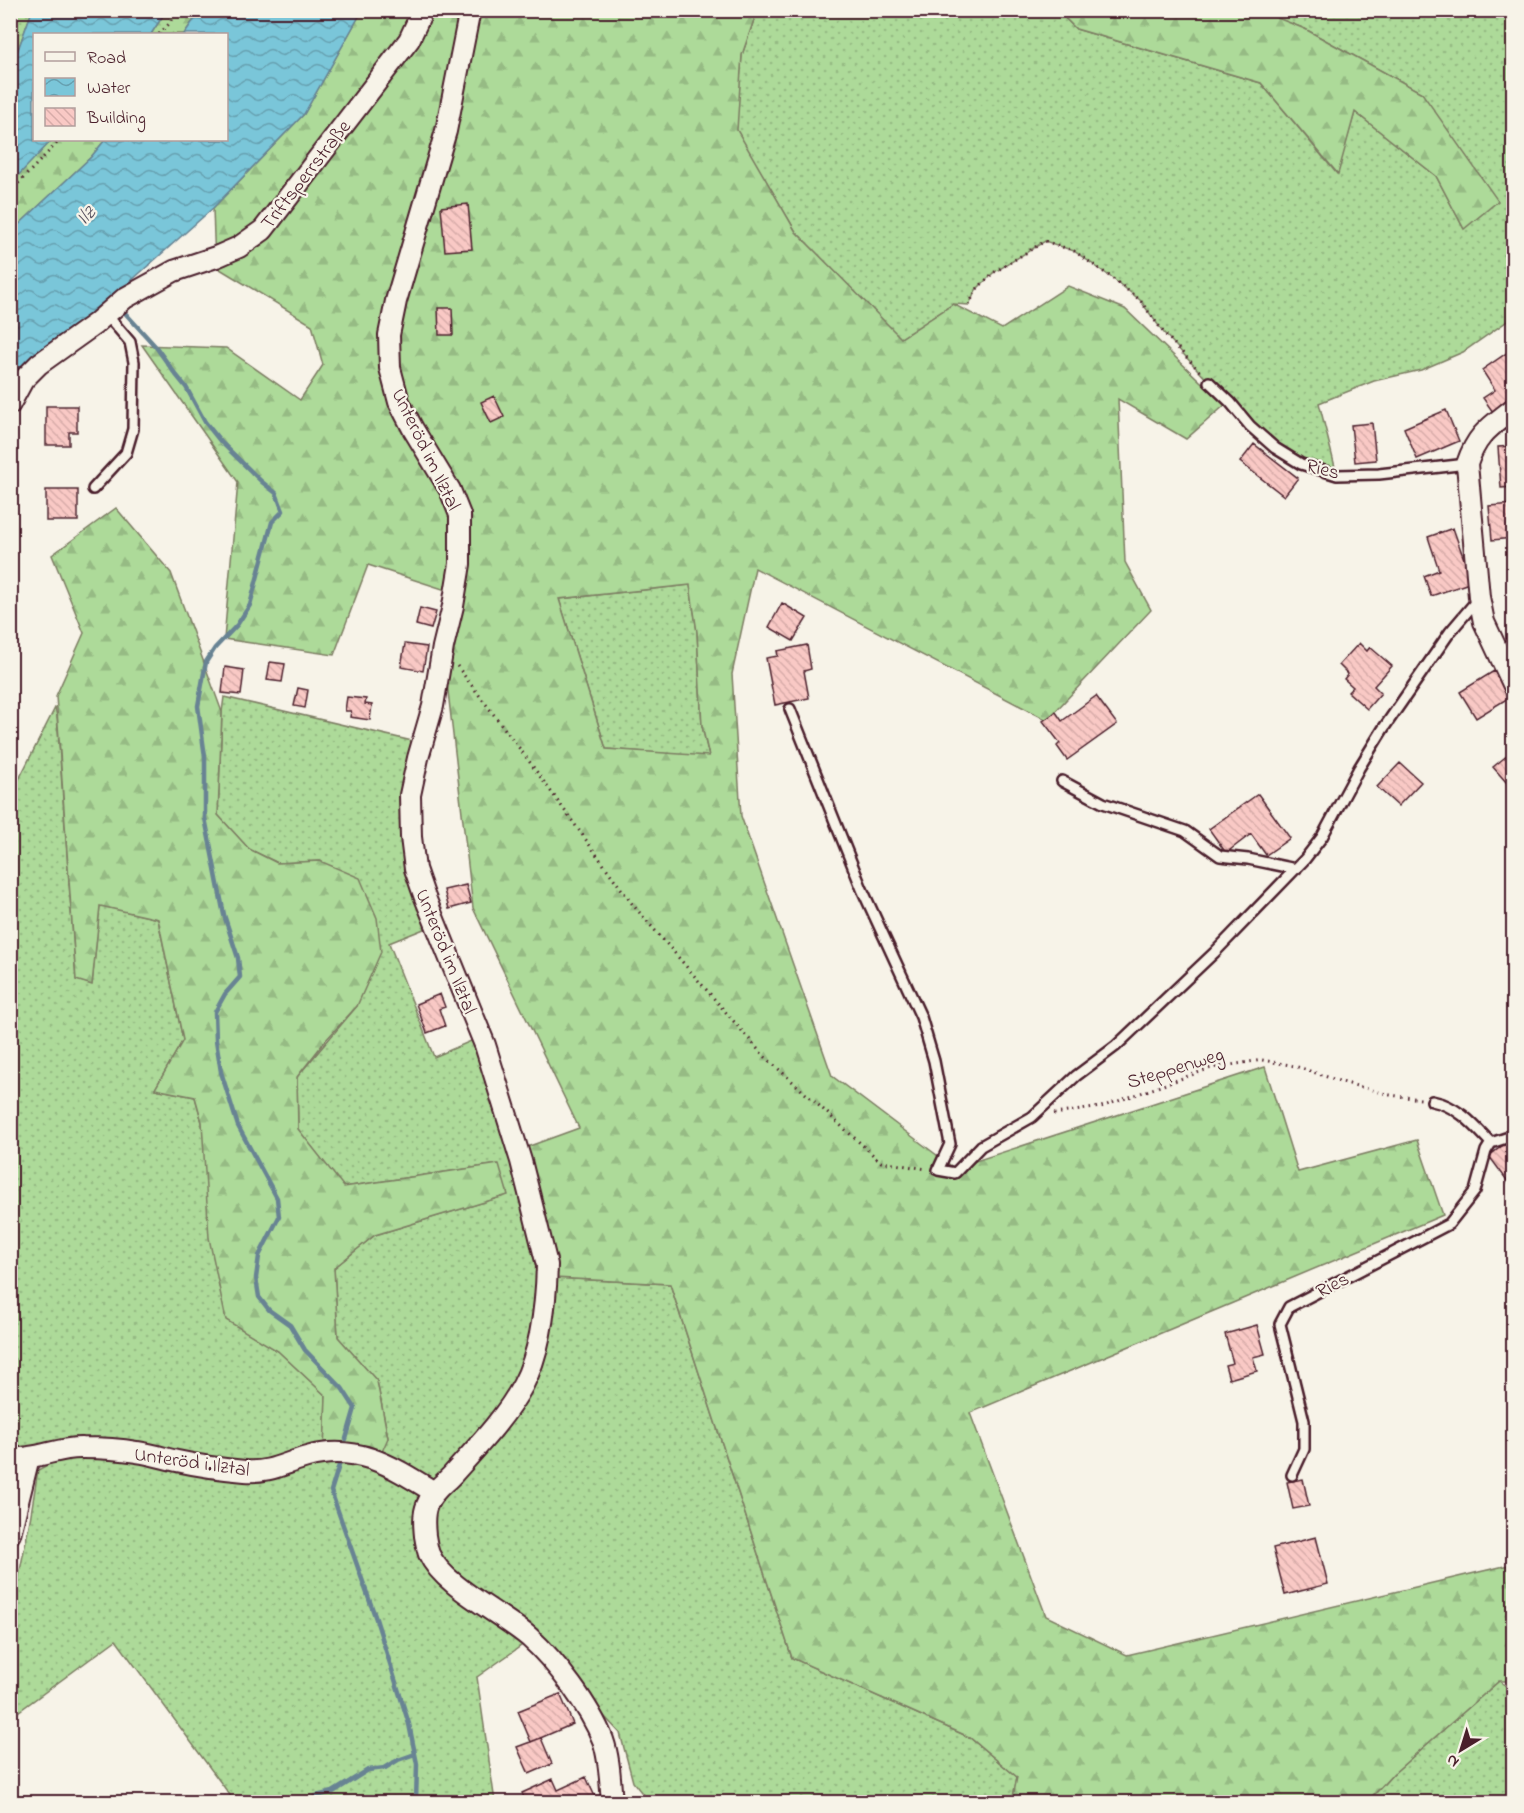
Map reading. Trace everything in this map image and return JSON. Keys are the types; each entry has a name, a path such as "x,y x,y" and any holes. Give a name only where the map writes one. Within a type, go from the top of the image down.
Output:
{"street":[{"name":"Triftsperrstraße","path":"10,404 23,381 39,364 68,345 125,298 174,271 239,247 263,230 409,40 423,10"},
{"name":"Unteröd im Ilztal","path":"470,10 446,131 396,301 389,334 390,368 399,402 450,490 460,515 460,564 433,706 417,758 410,795 411,837 415,869 484,1045 521,1161 547,1265 540,1331 524,1384 489,1432 434,1492 426,1505 424,1518 429,1553 439,1570 450,1581 531,1638 567,1680 592,1716 603,1741 609,1765 612,1803"},
{"path":"1514,408 1479,437 1467,464 1479,597 1484,622 1514,686"},
{"name":"Unteröd i.Ilztal","path":"20,1458 79,1448 107,1449 137,1452 204,1466 248,1472 268,1470 324,1453 342,1452 378,1461 406,1474 434,1492"},
{"path":"10,1534 20,1458"}],"lane":[{"path":"93,489 126,453 133,429 134,362 130,342 106,314"},
{"name":"Ries","path":"1209,382 1250,426 1275,448 1301,464 1335,475 1379,474 1467,464"},
{"path":"790,709 862,889 921,1017 934,1061 950,1144 938,1170 955,1173 981,1146 1032,1117 1076,1076 1116,1046 1214,953 1296,869 1322,837 1383,729 1450,632 1479,597"},
{"path":"1062,781 1103,803 1185,831 1220,856 1296,869"},
{"path":"1432,1101 1457,1110 1491,1143 1509,1137 1514,1139"},
{"name":"Ries","path":"1292,1475 1304,1449 1304,1421 1280,1324 1289,1307 1449,1224 1475,1191 1486,1150 1491,1143"}],"path":[{"path":"160,33 170,24 175,10"},
{"path":"10,192 59,141"},
{"path":"969,305 976,290 993,273 1044,241 1074,251 1140,300 1164,333 1209,382"},
{"path":"443,647 633,905 762,1054 881,1162 938,1170"},
{"name":"Steppenweg","path":"1032,1117 1101,1107 1211,1068 1262,1060 1295,1066 1390,1095 1432,1101"}],"green space":[{"path":"11,11 32,11 11,69"},
{"path":"166,11 200,11 185,33 152,33"},
{"path":"362,11 757,11 742,55 737,130 796,232 901,338 953,304 1002,329 1068,286 1125,309 1225,405 1186,439 1118,399 1125,562 1151,610 1047,720 755,568 732,674 741,816 832,1076 954,1168 1265,1067 1298,1172 1417,1140 1443,1215 970,1413 1046,1616 1127,1655 1513,1564 1513,1681 1499,1681 1393,1774 1367,1802 1012,1802 1017,1777 969,1737 792,1658 670,1284 554,1278 524,1148 579,1128 473,908 443,648 446,590 368,565 334,655 224,639 238,482 142,345 226,348 300,400 323,365 312,325 215,266 213,208 304,114","holes":["690,585 697,632 702,726 709,756 606,749 559,599"]},
{"path":"757,11 1058,11 1076,29 1261,83 1337,174 1355,112 1436,176 1464,229 1422,93 1305,29 1260,11 1513,11 1513,317 1463,352 1421,370 1374,381 1319,403 1337,475 1301,464 1275,448 1164,333 1140,300 1074,251 1045,241 993,273 976,290 969,305 953,304 901,339 796,232 736,130 742,55"},
{"path":"1058,11 1260,11 1305,29 1422,93 1498,201 1464,229 1436,176 1355,112 1338,174 1261,83 1076,29"},
{"path":"51,141 104,141 91,157 11,232 10,183"},
{"path":"116,508 171,573 222,712 218,815 249,849 277,863 320,861 360,878 377,918 381,952 357,1006 297,1077 298,1129 344,1187 499,1164 508,1195 375,1235 334,1268 338,1337 377,1381 388,1438 378,1461 324,1453 326,1396 278,1351 226,1320 209,1238 202,1122 195,1097 155,1089 183,1040 158,919 100,906 92,985 76,980 56,696 84,633 52,555"},
{"path":"690,585 697,632 702,726 709,757 606,749 559,599"},
{"path":"224,697 412,741 418,758 410,795 434,925 389,943 434,1057 478,1038 554,1278 670,1284 792,1658 969,1737 1017,1777 1012,1802 649,1802 633,1782 620,1733 531,1639 477,1677 495,1802 235,1802 116,1640 11,1717 11,1616 38,1470 77,1449 11,1458 11,795 55,708 76,980 92,984 100,905 158,919 183,1040 155,1089 195,1097 202,1122 226,1319 278,1351 326,1396 324,1453 388,1438 377,1381 338,1337 334,1268 375,1235 507,1195 498,1164 343,1187 298,1129 297,1077 357,1006 320,861 278,863 249,849 218,815"},
{"path":"1499,1681 1513,1691 1513,1802 1368,1802 1393,1774"}],"water":[{"path":"32,11 166,11 152,33 33,33 33,141 51,141 11,183 11,69"},
{"name":"Ilz","path":"200,11 362,11 304,114 213,208 104,305 11,383 11,232 91,157 104,141 228,141 228,33 185,33"}],"building":[{"path":"468,204 472,249 445,251 441,207"},
{"path":"438,308 452,308 453,335 439,335"},
{"path":"1514,348 1514,398 1493,412 1483,398 1495,390 1482,370"},
{"path":"494,396 504,417 491,423 481,402"},
{"path":"46,406 77,406 77,432 69,432 69,445 46,445"},
{"path":"1446,410 1459,441 1417,459 1404,428"},
{"path":"1372,423 1376,460 1355,462 1351,425"},
{"path":"1254,444 1298,478 1284,496 1240,462"},
{"path":"1514,446 1514,487 1501,488 1498,447"},
{"path":"46,490 78,490 78,521 46,521"},
{"path":"1514,504 1514,538 1492,540 1489,506"},
{"path":"1453,528 1472,582 1431,596 1424,576 1439,570 1428,537"},
{"path":"782,603 807,618 793,641 769,627"},
{"path":"420,608 436,612 431,629 416,625"},
{"path":"1359,643 1367,651 1370,647 1392,666 1374,686 1381,693 1367,709 1348,692 1353,687 1344,679 1348,674 1339,665"},
{"path":"405,644 427,647 423,671 401,667"},
{"path":"807,645 811,669 804,671 809,698 775,705 766,658 778,656 777,651"},
{"path":"270,662 285,664 282,682 267,680"},
{"path":"225,667 244,670 241,695 222,693"},
{"path":"1494,671 1510,697 1476,718 1460,692"},
{"path":"298,688 308,690 305,708 294,706"},
{"path":"1096,696 1117,724 1067,760 1057,746 1060,743 1043,721 1056,712 1062,721"},
{"path":"347,697 366,699 365,704 372,705 370,720 350,717 351,711 345,711"},
{"path":"1514,750 1514,791 1493,767"},
{"path":"1400,763 1421,782 1398,806 1377,787"},
{"path":"1258,794 1290,838 1266,855 1251,834 1226,853 1209,829"},
{"path":"466,885 471,903 449,909 444,890"},
{"path":"440,994 445,1007 439,1009 445,1026 427,1033 416,1004"},
{"path":"1506,1143 1514,1153 1514,1180 1509,1183 1489,1156"},
{"path":"1257,1325 1265,1354 1253,1357 1257,1371 1229,1379 1225,1365 1233,1363 1225,1334"},
{"path":"1303,1479 1309,1506 1293,1509 1287,1482"},
{"path":"1316,1537 1328,1584 1285,1595 1273,1548"},
{"path":"560,1694 573,1724 531,1742 518,1711"},
{"path":"541,1738 552,1764 529,1774 517,1747"},
{"path":"586,1777 597,1801 526,1802 522,1793 553,1779 558,1790"}],"waterway":[{"path":"126,314 156,347 186,387 205,422 221,442 276,493 283,511 272,522 250,605 237,625 215,648 206,662 198,706 205,757 205,818 224,915 238,958 240,977 225,994 215,1012 216,1040 221,1072 238,1126 277,1198 279,1217 259,1256 256,1278 259,1297 269,1310 290,1325 305,1350 342,1388 355,1408 346,1439"},
{"path":"340,1462 331,1491 376,1619 409,1724 417,1764 416,1802"},
{"path":"307,1802 316,1796 333,1792 368,1770 385,1768 415,1754"}]}
